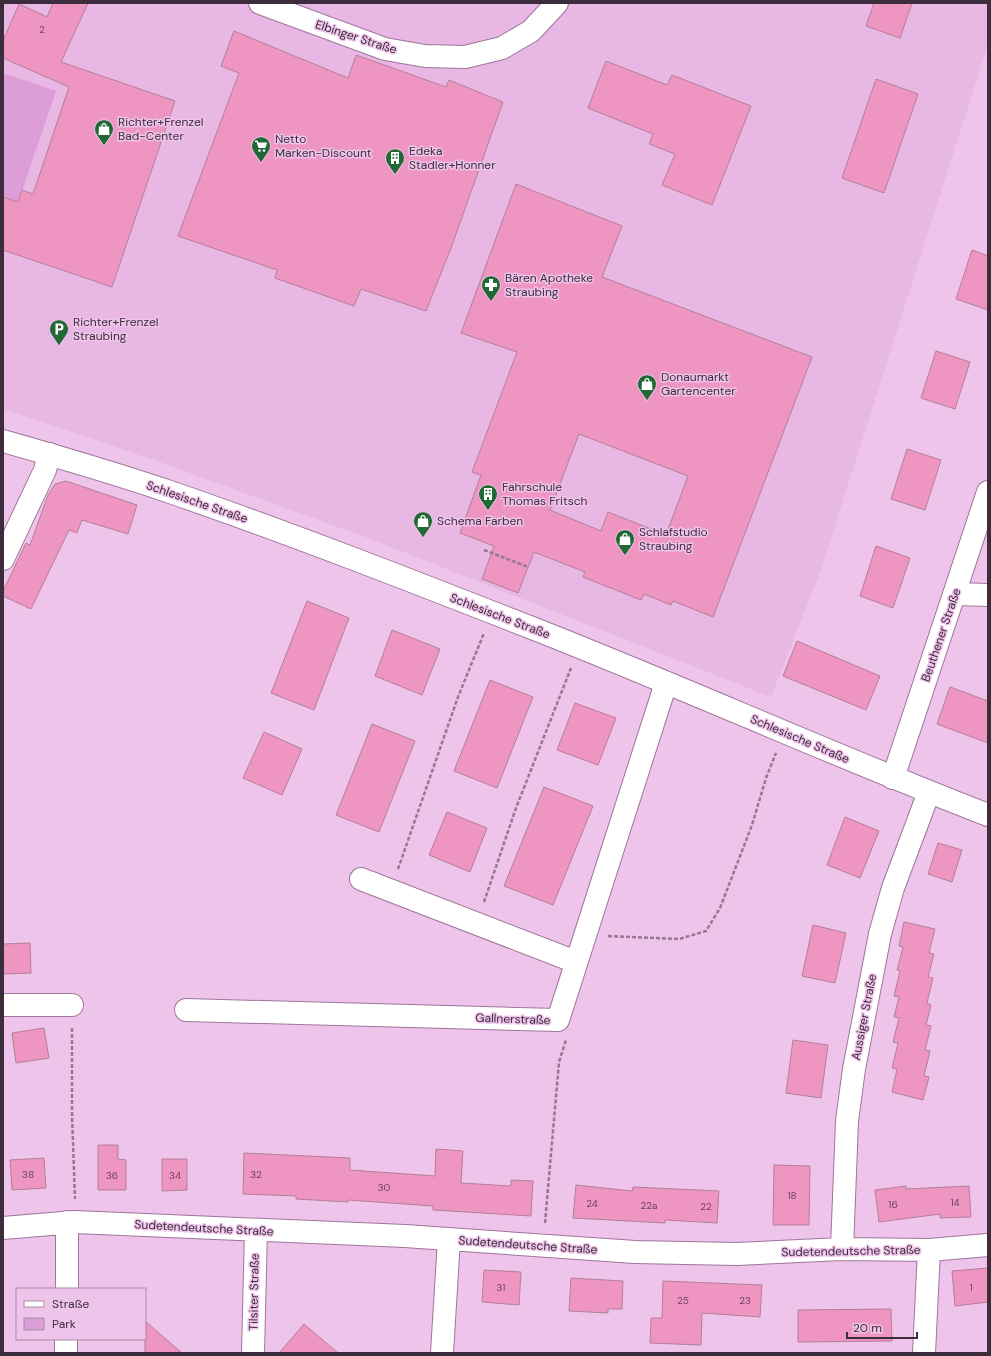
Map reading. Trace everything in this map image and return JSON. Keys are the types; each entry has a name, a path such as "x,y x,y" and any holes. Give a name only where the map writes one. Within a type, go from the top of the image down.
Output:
{"street":[{"name":"Elbinger Straße","path":"260,3 385,49 425,56 465,57 502,48 531,31 557,3"},
{"name":"Schlesische Straße","path":"3,441 169,491 297,538 533,628 893,778 988,815"},
{"path":"3,559 45,470 49,454"},
{"name":"Beuthener Straße","path":"893,778 988,492"},
{"path":"955,594 988,595"},
{"name":"Gallnerstraße","path":"186,1010 558,1020 666,683"},
{"name":"Aussiger Straße","path":"842,1249 847,1121 857,1054 880,934 893,888 928,792"},
{"path":"362,879 576,962"},
{"path":"3,1005 72,1004"},
{"path":"67,1288 71,1222"},
{"name":"Sudetendeutsche Straße","path":"3,1228 71,1222 405,1236 635,1252 737,1254 842,1249 929,1250 988,1245"},
{"name":"Tilsiter Straße","path":"253,1353 256,1230"},
{"path":"442,1353 448,1239"},
{"path":"924,1353 929,1250"},
{"path":"66,1340 66,1353"}],"path":[{"path":"484,550 528,567"},
{"path":"390,890 458,697 485,630"},
{"path":"477,923 516,808 572,664"},
{"path":"585,934 679,939 706,931 720,908 752,825 766,778 778,750"},
{"path":"71,1222 72,1004"},
{"path":"543,1246 559,1062 567,1038"}],"shaded area":[{"path":"3,3 988,3 988,44 821,570 771,697 368,538 157,461 3,409"}],"green space":[{"path":"3,73 56,91 18,203 3,197"}],"building":[{"name":"Richter+Frenzel Bad-Center","path":"53,3 88,3 61,62 175,101 112,287 3,250 3,197 18,202 22,190 33,194 69,87 3,58 3,41 19,4 47,17"},
{"path":"874,3 912,3 900,38 866,26"},
{"name":"Edeka Stadler+Honner","path":"234,31 348,78 356,55 446,87 449,80 503,102 451,248 426,311 361,289 354,306 275,278 277,270 178,236 239,73 221,66"},
{"path":"606,61 667,85 672,75 751,106 712,205 662,185 675,154 649,144 653,134 588,108"},
{"path":"876,79 918,94 884,193 842,178"},
{"name":"Donaumarkt Gartencenter","path":"516,184 622,226 602,277 812,357 713,617 673,601 671,605 644,594 641,600 583,577 585,572 534,552 518,593 482,579 494,546 460,533 481,475 472,472 517,352 461,333","holes":["579,434 688,476 666,535 608,512 601,531 550,510"]},
{"path":"972,250 988,256 988,310 956,299"},
{"path":"936,351 970,362 955,409 921,398"},
{"path":"907,449 941,460 925,510 891,499"},
{"path":"66,481 137,505 128,534 82,520 77,533 69,530 31,609 3,596 3,591 26,543 30,545 48,495 55,484"},
{"path":"876,546 910,558 893,608 860,596"},
{"path":"307,601 349,618 314,710 271,693"},
{"path":"392,630 440,649 422,695 375,676"},
{"path":"797,641 880,676 866,710 783,676"},
{"path":"490,680 533,697 497,788 454,771"},
{"path":"950,687 988,701 988,743 937,724"},
{"path":"575,703 616,718 598,765 557,750"},
{"path":"372,724 415,741 379,832 336,815"},
{"path":"264,732 302,749 282,795 243,778"},
{"path":"544,787 593,806 553,905 504,886"},
{"path":"447,812 487,828 470,872 429,855"},
{"path":"845,817 879,831 860,878 827,865"},
{"path":"938,843 962,850 952,882 928,874"},
{"path":"904,922 935,929 929,953 934,954 928,977 933,978 927,1003 931,1005 926,1025 931,1026 925,1050 930,1051 924,1076 929,1077 923,1100 892,1092 897,1069 892,1068 898,1043 893,1042 899,1018 894,1017 899,997 894,996 900,971 897,970 903,947 899,946"},
{"path":"813,925 846,933 835,983 802,976"},
{"path":"30,943 31,973 3,974 3,944"},
{"path":"44,1028 49,1058 16,1063 12,1033"},
{"path":"793,1040 828,1045 821,1098 786,1093"},
{"path":"98,1145 118,1145 118,1159 126,1160 126,1190 98,1190"},
{"path":"436,1149 463,1151 461,1183 511,1186 511,1180 533,1181 531,1216 433,1210 433,1206 348,1200 348,1202 296,1199 296,1196 243,1194 244,1153 350,1158 350,1170 435,1176"},
{"path":"44,1158 46,1188 12,1190 10,1160"},
{"path":"162,1159 187,1159 187,1190 162,1191"},
{"path":"774,1165 810,1166 809,1225 773,1225"},
{"path":"576,1185 632,1191 633,1187 719,1191 717,1223 665,1220 665,1223 573,1218"},
{"path":"906,1186 906,1189 969,1186 971,1217 940,1218 940,1214 879,1222 875,1190"},
{"path":"988,1268 988,1302 955,1306 952,1271"},
{"path":"484,1270 521,1272 519,1305 482,1302"},
{"path":"571,1278 623,1281 622,1309 608,1309 608,1313 569,1311"},
{"path":"663,1281 762,1285 760,1317 702,1313 701,1345 650,1343 651,1318 662,1318"},
{"path":"891,1309 892,1341 798,1342 798,1310"},
{"path":"146,1322 182,1353 145,1353"},
{"path":"304,1324 338,1353 279,1353"}],"place":[{"name":"Richter+Frenzel Bad-Center","path":"104,146"},
{"name":"Netto Marken-Discount","path":"261,163"},
{"name":"Edeka Stadler+Honner","path":"395,175"},
{"name":"Bären Apotheke Straubing","path":"491,302"},
{"name":"Richter+Frenzel Straubing","path":"59,346"},
{"name":"Donaumarkt Gartencenter","path":"647,401"},
{"name":"Fahrschule Thomas Fritsch","path":"488,511"},
{"name":"Schema Farben","path":"423,538"},
{"name":"Schlafstudio Straubing","path":"625,556"}]}
